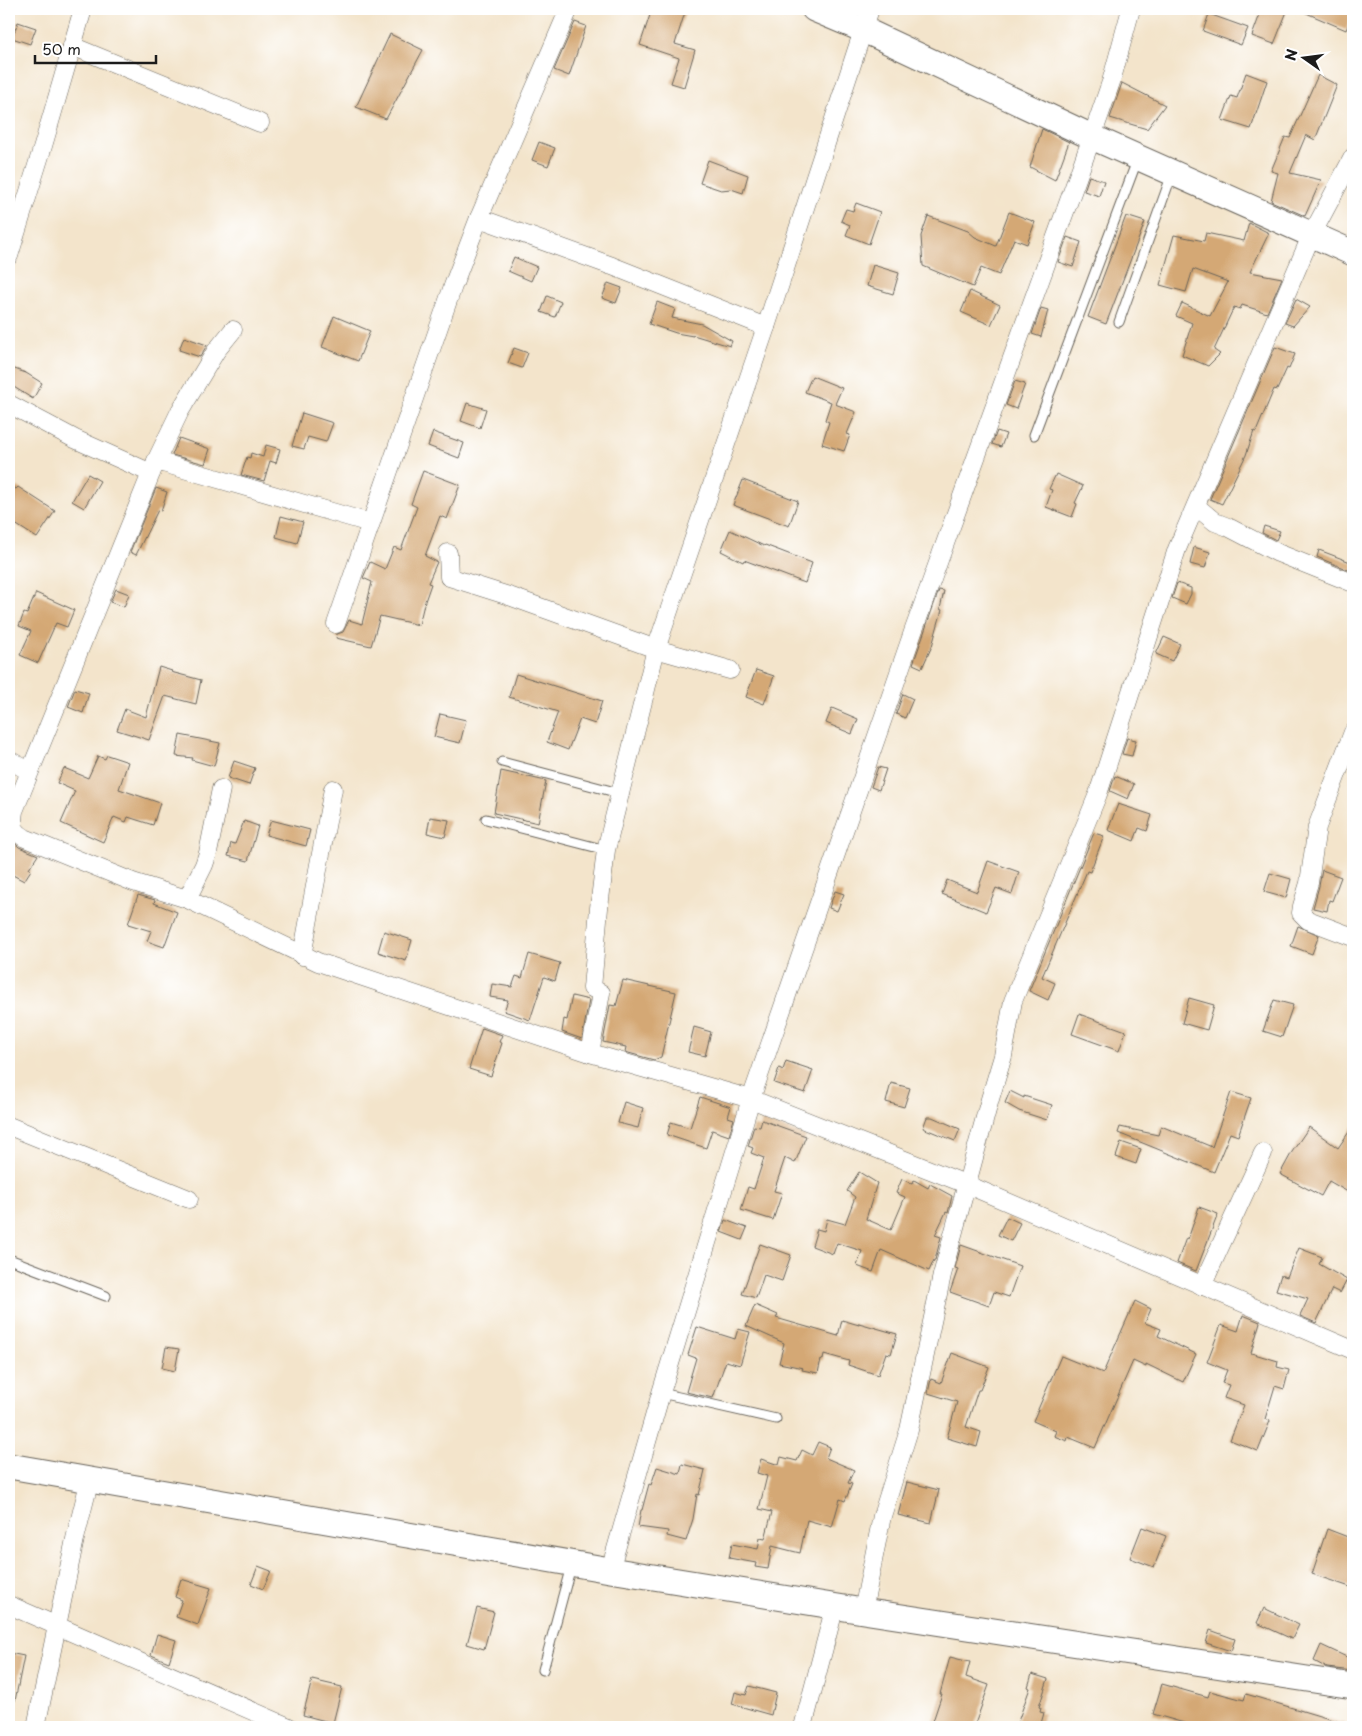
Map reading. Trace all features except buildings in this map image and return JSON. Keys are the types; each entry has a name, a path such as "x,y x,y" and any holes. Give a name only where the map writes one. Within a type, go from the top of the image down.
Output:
{"street":[{"path":"9,256 44,146 83,9"},
{"path":"336,624 479,218 569,9"},
{"path":"814,9 867,19 1092,137 1353,254"},
{"path":"610,1570 660,1393 752,1099 913,632 1092,137 1111,82 1131,9"},
{"path":"590,1053 601,993 592,988 606,850 656,649 766,327 867,19"},
{"path":"72,46 260,123"},
{"path":"862,1611 882,1516 909,1430 942,1275 990,1099 1004,1056 1013,1001 1098,794 1177,549 1311,236 1353,157"},
{"path":"479,218 612,266 766,327"},
{"path":"234,330 216,351 180,411 154,467 14,811 12,824 17,833 133,882 187,899 302,956 334,968 590,1053 752,1099 968,1185 1353,1350"},
{"path":"9,404 75,439 154,467 370,523"},
{"path":"1196,506 1215,522 1278,553 1353,583"},
{"path":"448,553 449,577 509,596 656,649 730,670"},
{"path":"1353,732 1318,827 1311,861 1309,883 1301,913 1308,920 1353,937"},
{"path":"9,760 29,771"},
{"path":"187,899 206,859 221,789"},
{"path":"302,956 333,789"},
{"path":"9,1126 190,1199"},
{"path":"1202,1286 1263,1153"},
{"path":"9,1466 610,1570 862,1611 1353,1686"},
{"path":"36,1727 56,1625 90,1479"},
{"path":"9,1605 56,1625 258,1721 289,1727"},
{"path":"803,1727 835,1606"}],"lane":[{"path":"1034,435 1138,158"},
{"path":"1119,322 1172,173"},
{"path":"502,762 619,793"},
{"path":"486,819 606,850"},
{"path":"9,1259 106,1296"},
{"path":"660,1393 776,1419"},
{"path":"543,1670 572,1563"}]}
